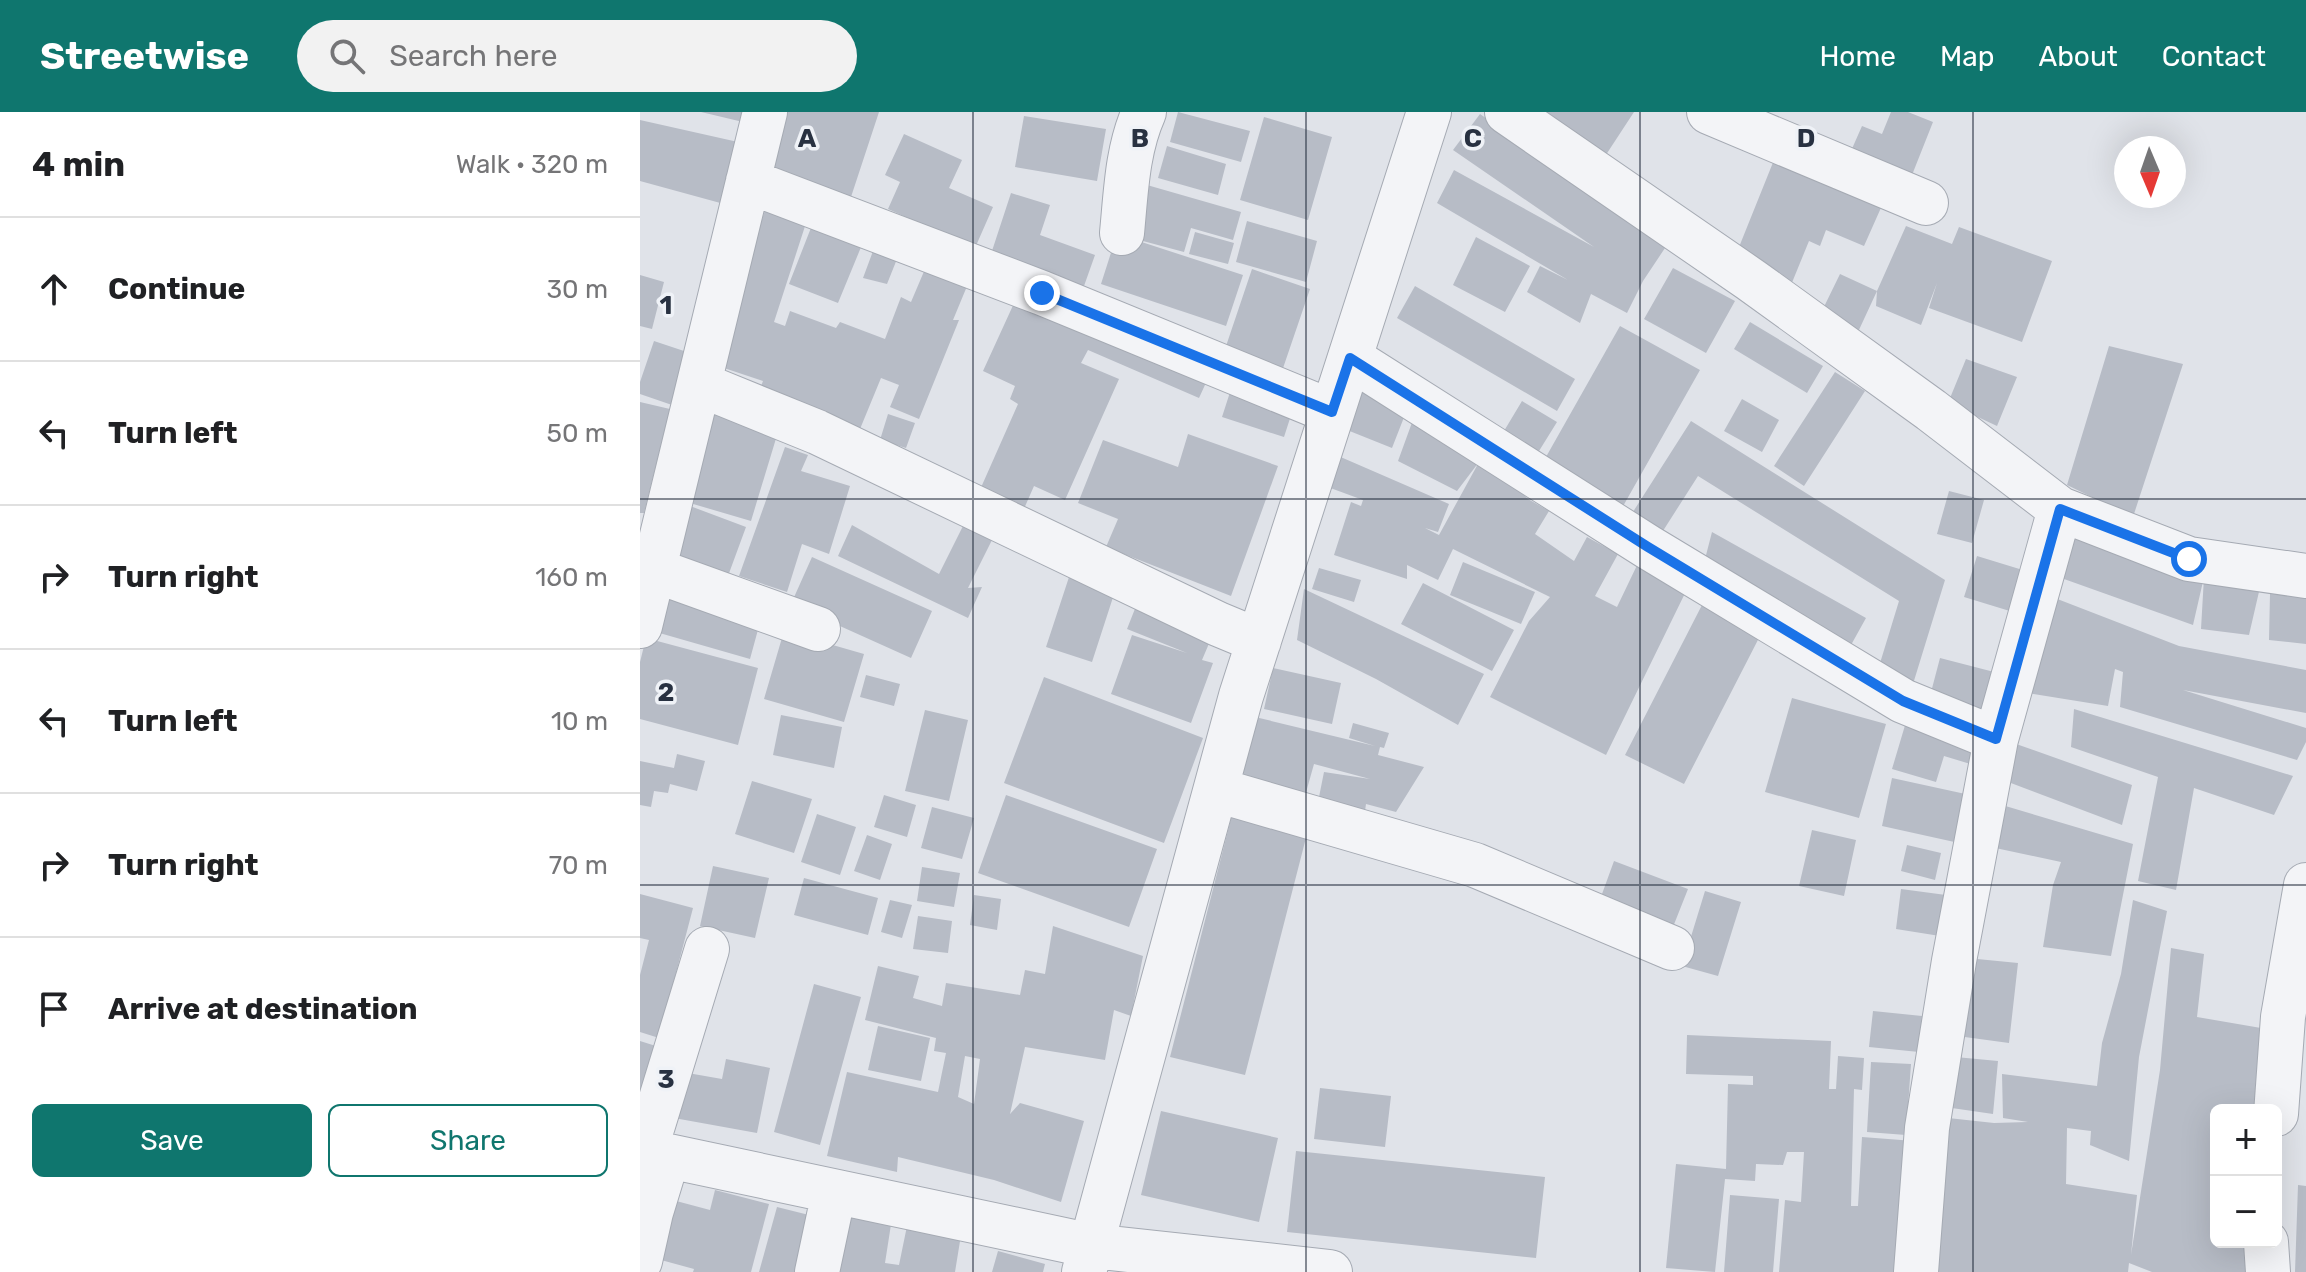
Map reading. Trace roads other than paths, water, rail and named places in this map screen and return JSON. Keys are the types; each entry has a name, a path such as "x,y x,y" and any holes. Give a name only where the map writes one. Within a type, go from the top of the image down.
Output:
{"street":[{"path":"640,626 765,112"},
{"path":"1122,233 1129,161 1137,126 1144,112"},
{"path":"1088,1259 1241,696 1429,112"},
{"path":"1507,112 1764,289 1931,410 2060,509 2189,559 2306,576"},
{"path":"1709,112 1926,203"},
{"path":"748,181 1042,293 1332,412"},
{"path":"1350,358 1648,547 1903,701 1996,739"},
{"path":"699,384 817,432 1204,618 1259,641"},
{"path":"1916,1272 1927,1128 1954,961 1996,739 2060,509"},
{"path":"654,570 818,629"},
{"path":"1217,790 1475,865 1672,948"},
{"path":"2277,1104 2283,1017 2306,885"},
{"path":"640,1261 651,1212 651,1152 707,949"},
{"path":"651,1152 834,1192 1088,1259 1330,1272"},
{"path":"817,1272 834,1192"},
{"path":"2266,1248 2268,1272"}]}
